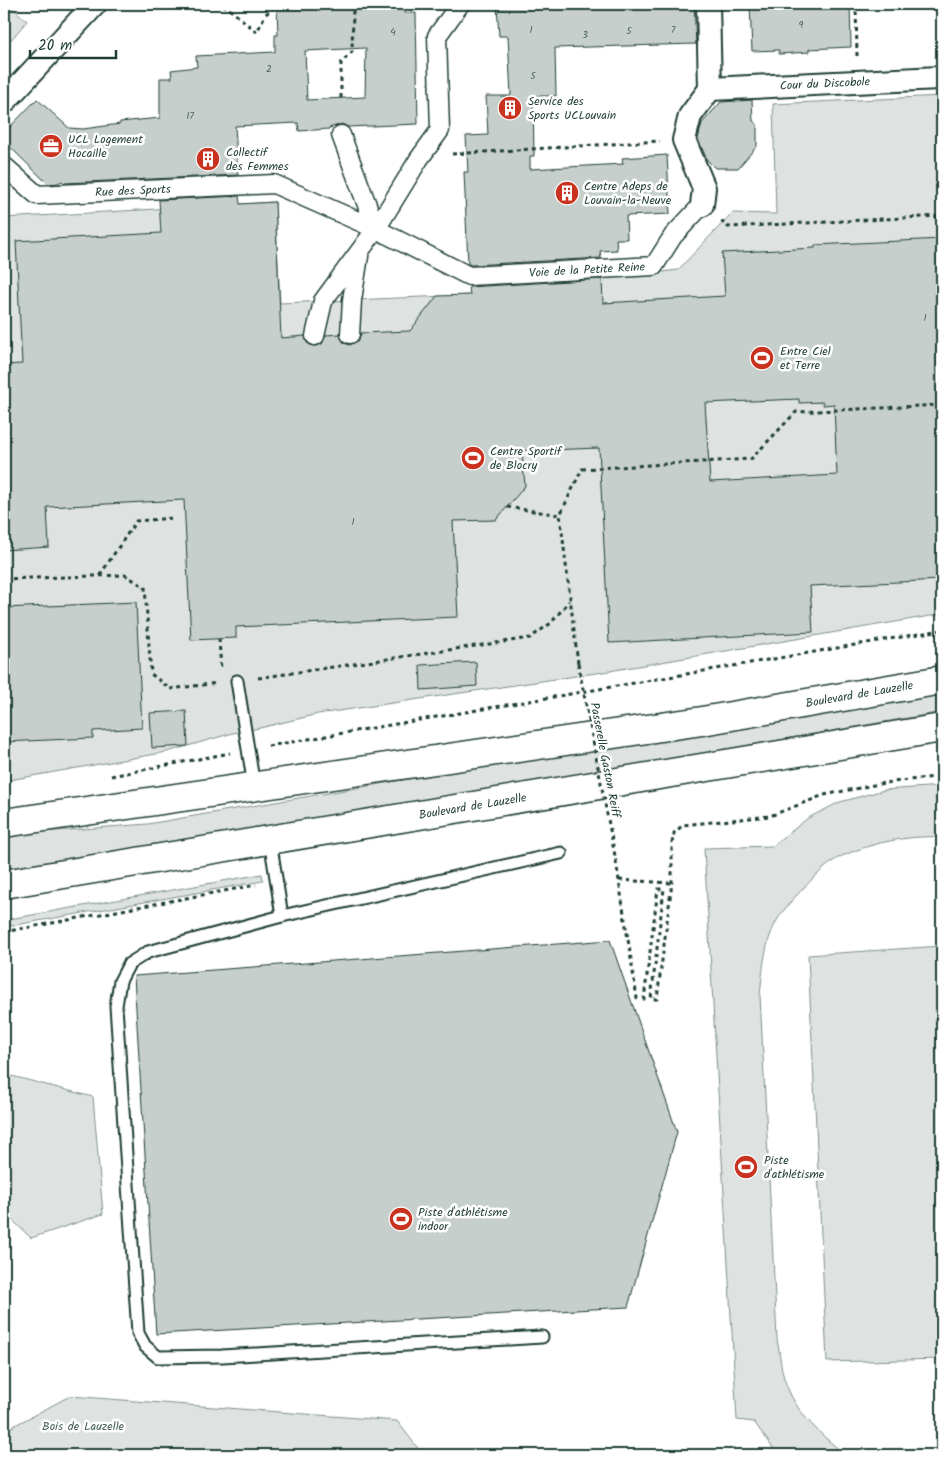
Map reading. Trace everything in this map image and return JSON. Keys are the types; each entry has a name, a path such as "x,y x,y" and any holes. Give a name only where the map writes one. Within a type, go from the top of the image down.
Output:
{"main road":[{"name":"Boulevard de Lauzelle","path":"4,823 702,721 942,680"},
{"name":"Boulevard de Lauzelle","path":"4,884 942,728"}],"street":[{"path":"4,102 95,4"},
{"path":"315,336 323,302 360,253 419,159 440,130 437,36 460,4"},
{"path":"702,205 704,188 684,140 690,116 710,89 708,4"},
{"name":"Cour du Discobole","path":"710,89 940,78"},
{"path":"341,135 376,229"},
{"name":"Rue des Sports","path":"4,166 37,195 274,184 376,229"},
{"name":"Voie de la Petite Reine","path":"376,229 469,276 654,266 673,236 702,205"},
{"path":"350,334 352,300 360,253"}],"lane":[{"path":"237,681 254,786"},
{"path":"270,840 282,916"},
{"path":"542,1337 222,1356 158,1357 145,1346 138,1333 116,1006 120,981 129,964 148,952 282,916 561,853"}],"path":[{"path":"223,4 257,32 265,15 277,4"},
{"path":"340,98 341,62 352,52 353,10 350,4"},
{"path":"856,4 858,82"},
{"path":"419,159 463,153 684,140"},
{"path":"702,205 728,227 942,216"},
{"path":"507,507 560,515 582,470 751,459 796,412 942,405"},
{"name":"Passerelle Gaston Reiff","path":"560,515 569,602 578,663 616,860 637,998 644,999 658,889 664,889 651,999 657,999 672,883"},
{"path":"100,576 136,521 174,518"},
{"path":"4,579 125,575 145,587 151,674 170,688 237,681 530,638 551,623 569,602"},
{"path":"108,777 248,749 942,630"},
{"path":"220,639 221,683"},
{"path":"619,880 672,883 672,842 674,833 683,825 770,816 824,795 884,783 935,777 942,778"},
{"path":"4,932 277,881"}],"green space":[{"path":"4,4 8,4 27,21 4,48"},
{"name":"Centre Sportif de Blocry","path":"942,96 942,614 603,672 318,714 233,733 167,752 4,781 4,218 275,202 280,303 470,295 678,270 732,213 776,214 773,104"},
{"path":"942,687 942,712 4,873 4,835 148,824"},
{"name":"Piste d'athlétisme","path":"942,786 942,837 916,837 889,841 863,848 838,858 815,876 779,917 767,945 760,995 777,1339 786,1384 798,1408 815,1428 846,1455 778,1455 754,1422 737,1420 704,848 773,846 808,818 840,802 884,790"},
{"path":"262,874 263,881 4,927 4,920"},
{"path":"942,946 942,1359 827,1362 808,955"},
{"path":"4,1074 93,1097 103,1214 31,1238 4,1212"},
{"name":"Bois de Lauzelle","path":"70,1396 397,1421 423,1455 4,1455 4,1431"}],"building":[{"path":"356,4 404,4 405,13 416,13 418,124 348,127 342,124 329,129 299,131 298,123 235,126 238,175 64,183 62,181 48,184 4,141 4,133 37,99 69,128 83,129 120,124 120,122 160,118 160,78 172,78 171,70 197,67 196,56 275,52 275,35 278,35 277,8","holes":["366,48 365,97 307,100 305,51"]},
{"path":"694,4 696,44 555,48 556,96 533,96 534,156 530,156 530,169 623,164 622,158 667,155 670,214 626,216 627,239 616,239 617,250 600,251 601,258 468,264 464,172 468,172 466,136 488,135 486,96 511,96 508,36 499,36 497,7"},
{"path":"750,4 850,4 851,47 809,49 809,52 779,54 779,50 752,51"},
{"path":"752,100 753,121 757,124 757,146 738,168 715,168 707,160 698,139 702,123 721,102"},
{"name":"Centre Sportif de Blocry","path":"239,196 240,204 275,202 281,338 305,336 307,343 313,346 322,344 326,335 340,334 344,343 350,345 359,340 361,333 410,331 437,296 470,295 469,287 602,279 603,303 725,296 722,253 815,248 815,245 942,239 942,580 810,586 813,632 609,643 599,448 522,451 525,486 496,520 453,521 458,617 236,627 236,638 191,640 184,500 47,507 49,547 4,550 4,365 22,364 16,241 161,233 159,200","holes":["799,399 799,403 823,402 823,405 834,404 837,475 710,482 705,403"]},
{"path":"136,602 142,728 93,731 93,738 4,742 4,608"},
{"path":"476,662 477,686 421,690 420,665"},
{"path":"186,711 188,746 152,748 150,713"},
{"name":"Piste d'athlétisme indoor","path":"610,940 677,1132 628,1307 156,1334 134,976"}],"place":[{"name":"Service des Sports UCLouvain","path":"510,108"},
{"name":"UCL Logement Hocaille","path":"51,146"},
{"name":"Collectif des Femmes","path":"208,159"},
{"name":"Centre Adeps de Louvain-la-Neuve","path":"567,193"},
{"name":"Entre Ciel et Terre","path":"762,358"},
{"name":"Centre Sportif de Blocry","path":"473,458"},
{"name":"Piste d'athlétisme","path":"746,1167"},
{"name":"Piste d'athlétisme indoor","path":"401,1219"}]}
